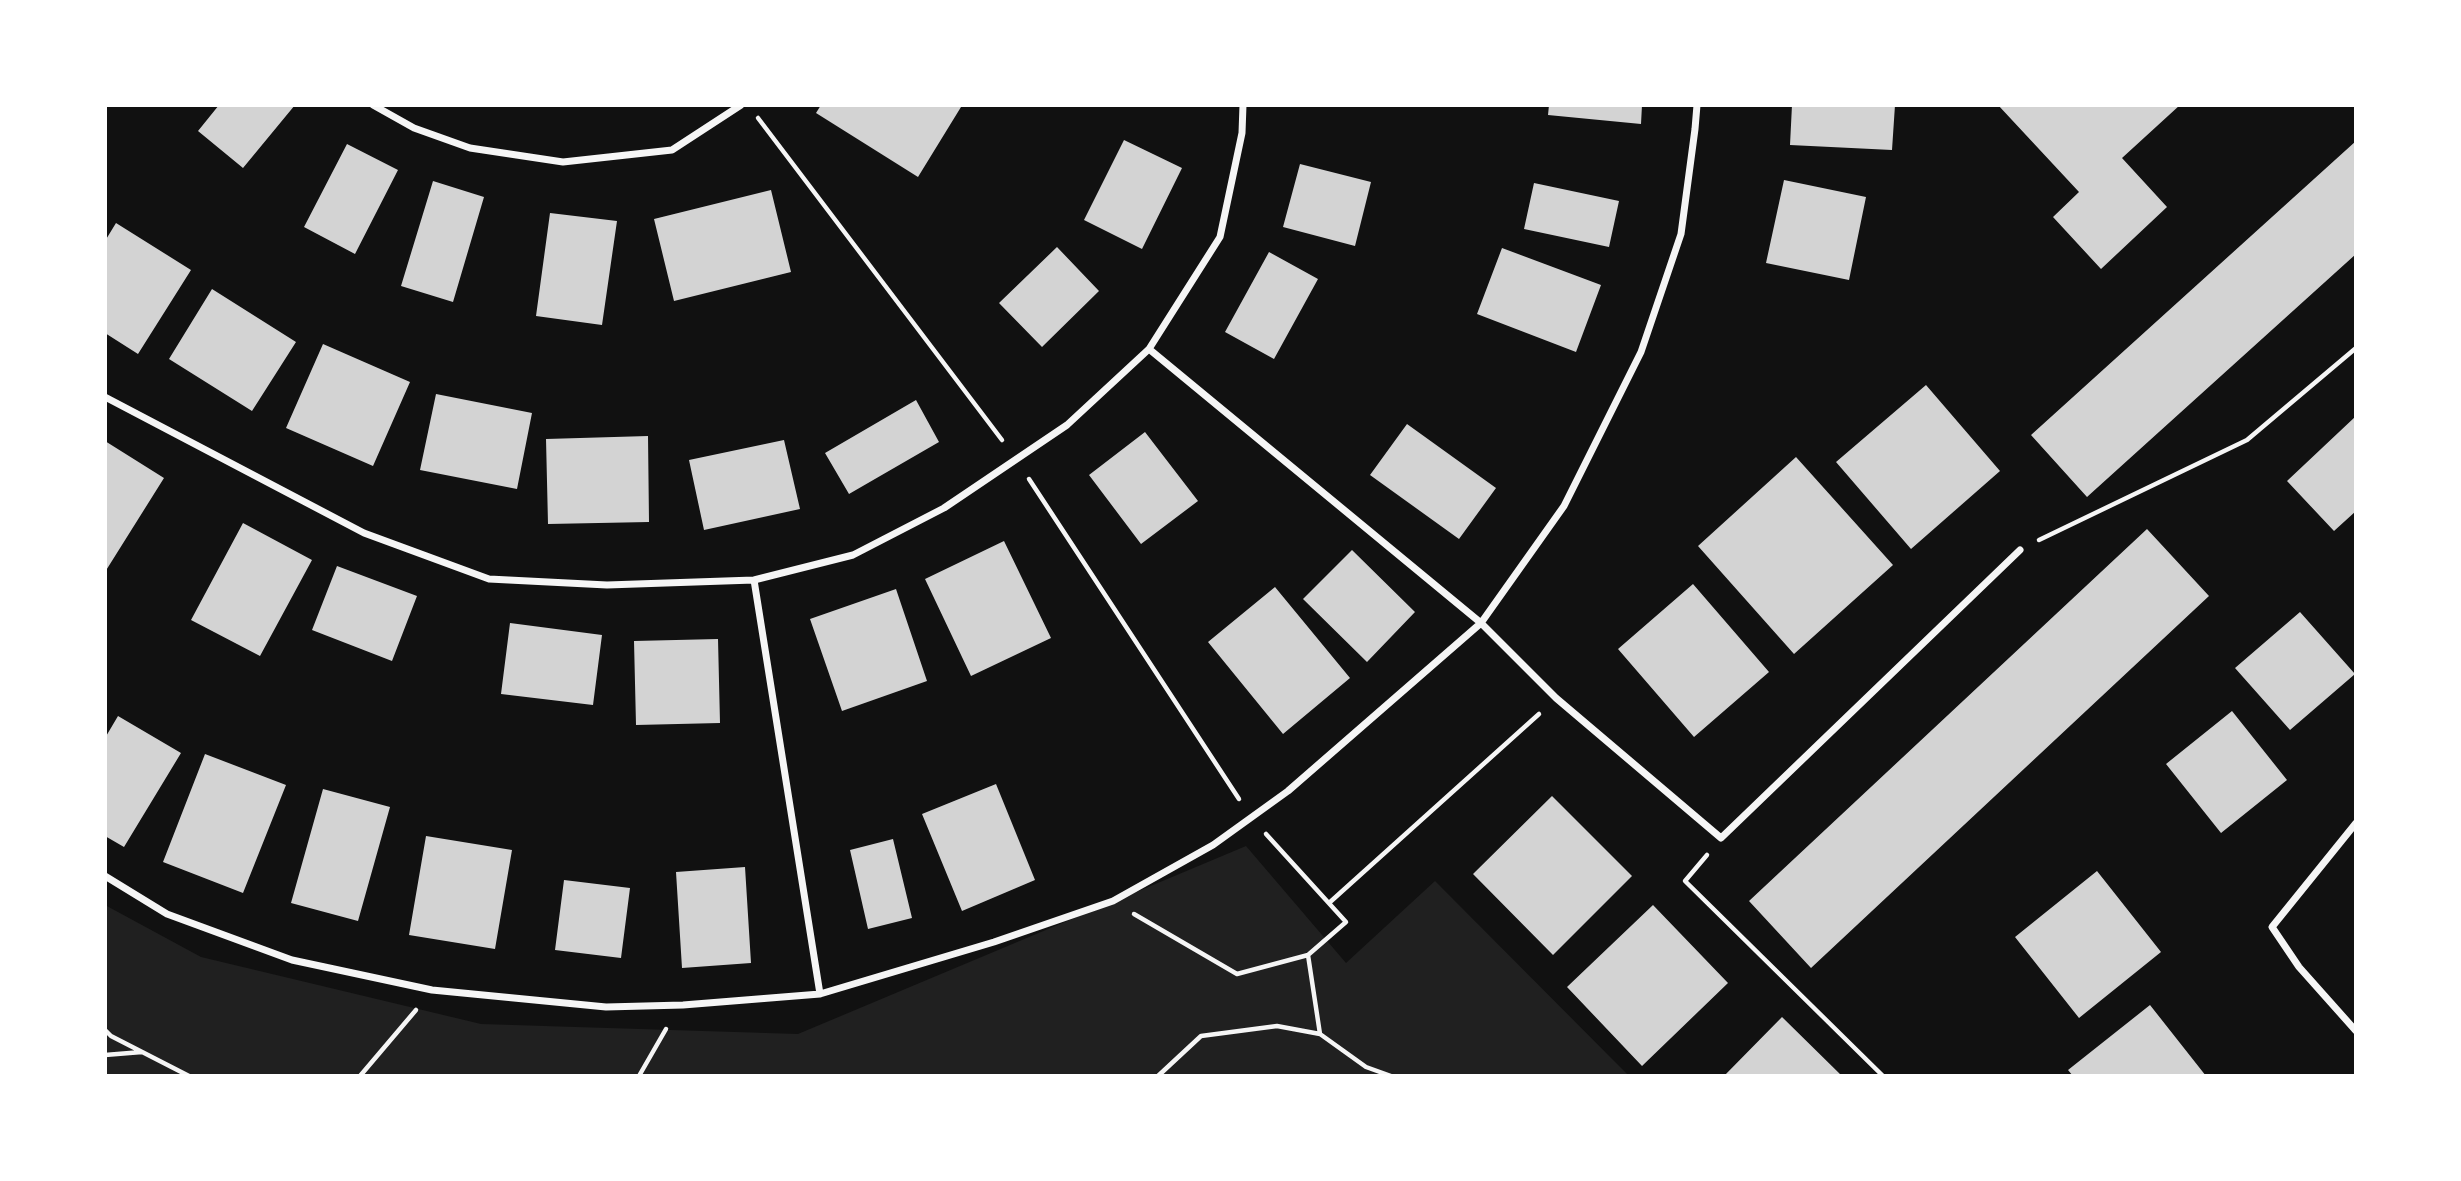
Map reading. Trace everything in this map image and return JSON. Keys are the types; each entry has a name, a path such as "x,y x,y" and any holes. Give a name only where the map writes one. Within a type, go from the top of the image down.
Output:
{"street":[{"path":"373,105 414,128 470,148 563,162 672,150 741,105"},
{"path":"105,397 364,533 489,579 607,585 754,580 853,555 944,508 1067,425 1149,349 1220,237 1242,133 1243,105"},
{"path":"105,876 167,914 292,960 432,990 606,1007 683,1005 820,994 994,942 1112,901 1213,845 1288,791 1481,623 1564,506 1641,352 1681,234 1697,105"},
{"path":"1149,349 1481,623 1556,698 1721,838 2020,550"},
{"path":"754,580 820,994"},
{"path":"2356,823 2272,926 2299,967 2356,1031"}],"path":[{"path":"757,116 1017,459 1251,818 1346,922 1308,955 1237,974 1112,901"},
{"path":"2020,550 2247,440 2356,348"},
{"path":"1329,903 1556,698"},
{"path":"1721,838 1685,881 1883,1076"},
{"path":"1308,955 1320,1034"},
{"path":"360,1076 432,990"},
{"path":"639,1076 683,1005"},
{"path":"1158,1076 1201,1036 1277,1026 1320,1034 1366,1068 1391,1076"},
{"path":"105,1030 189,1076"},
{"path":"105,1055 143,1052"}],"shaded area":[{"path":"1246,846 1346,963 1435,881 1629,1076 105,1076 105,905 201,957 481,1024 798,1034"}],"building":[{"path":"219,105 295,105 243,168 198,131"},
{"path":"821,105 961,107 918,177 816,113"},
{"path":"1549,105 1642,105 1641,124 1548,115"},
{"path":"1792,105 1895,105 1892,150 1790,145"},
{"path":"1998,105 2180,105 2122,158 2167,207 2101,269 2053,217 2079,192"},
{"path":"1124,140 1182,168 1142,249 1084,220"},
{"path":"2356,141 2356,254 2087,497 2031,435"},
{"path":"347,144 398,170 355,254 304,227"},
{"path":"1300,164 1371,182 1355,246 1283,227"},
{"path":"1784,180 1866,197 1849,280 1766,263"},
{"path":"433,181 484,197 453,302 401,286"},
{"path":"1534,183 1619,201 1609,247 1524,229"},
{"path":"771,190 791,272 674,301 654,219"},
{"path":"550,213 617,221 602,325 536,316"},
{"path":"116,223 191,270 138,354 105,333 105,241"},
{"path":"1057,247 1099,291 1042,347 999,303"},
{"path":"1502,248 1601,285 1576,352 1477,314"},
{"path":"1269,252 1318,279 1274,359 1225,332"},
{"path":"212,289 296,342 252,411 169,359"},
{"path":"323,344 410,382 373,466 286,428"},
{"path":"1926,385 2000,471 1911,549 1836,462"},
{"path":"436,394 532,413 517,489 420,470"},
{"path":"916,400 939,442 849,494 825,453"},
{"path":"2356,416 2356,511 2334,531 2287,481"},
{"path":"1407,424 1496,488 1459,539 1370,475"},
{"path":"1145,432 1198,501 1141,544 1089,475"},
{"path":"648,436 649,522 548,524 546,439"},
{"path":"784,440 800,509 704,530 689,460"},
{"path":"105,441 164,478 105,572"},
{"path":"1796,457 1893,565 1794,654 1698,546"},
{"path":"243,523 312,560 260,656 191,620"},
{"path":"2147,529 2209,596 1811,968 1749,901"},
{"path":"1004,541 1051,638 971,676 925,579"},
{"path":"1352,550 1415,612 1367,662 1303,599"},
{"path":"337,566 417,596 392,661 312,630"},
{"path":"1693,584 1769,672 1694,737 1618,649"},
{"path":"1275,587 1350,678 1283,734 1208,642"},
{"path":"896,589 927,681 842,711 810,619"},
{"path":"2300,612 2355,674 2290,730 2235,668"},
{"path":"510,623 602,635 593,705 501,694"},
{"path":"718,639 720,723 636,725 634,641"},
{"path":"2232,711 2287,780 2221,833 2166,764"},
{"path":"118,716 181,753 124,847 105,836 105,738"},
{"path":"205,754 286,785 243,893 163,862"},
{"path":"996,784 1035,880 962,911 922,814"},
{"path":"323,789 390,807 358,921 291,903"},
{"path":"1552,796 1632,876 1553,955 1473,874"},
{"path":"426,836 512,850 495,949 409,935"},
{"path":"893,839 912,918 868,929 850,850"},
{"path":"745,867 751,963 682,968 676,872"},
{"path":"2097,871 2161,952 2079,1018 2015,937"},
{"path":"564,880 630,888 621,958 555,950"},
{"path":"1653,905 1728,983 1642,1066 1567,987"},
{"path":"2150,1005 2206,1076 2073,1076 2068,1070"},
{"path":"1782,1017 1842,1076 1724,1076"}]}
